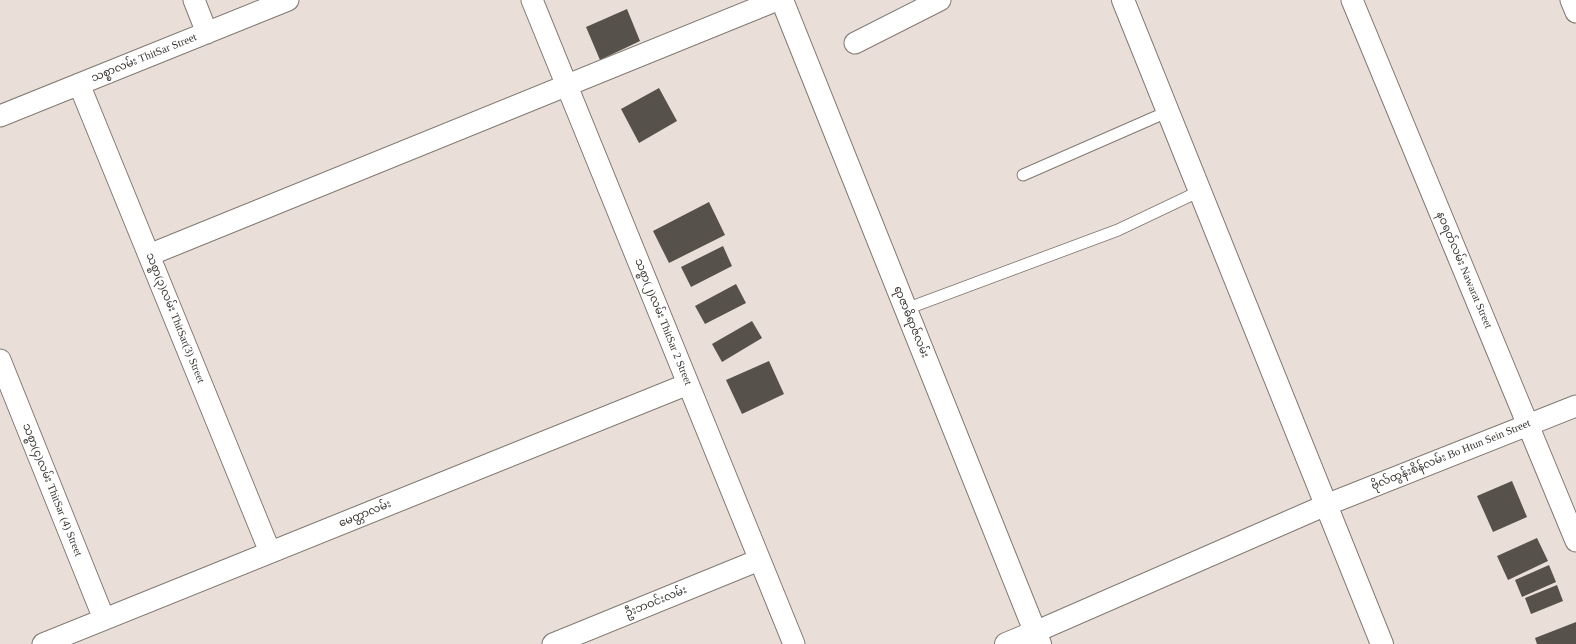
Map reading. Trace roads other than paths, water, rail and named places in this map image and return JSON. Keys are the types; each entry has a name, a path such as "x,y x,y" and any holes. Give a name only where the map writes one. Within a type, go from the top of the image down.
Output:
{"street":[{"path":"194,0 206,33"},
{"name":"သစ္စာလမ်း ThitSar Street","path":"0,116 288,0"},
{"name":"သစ္စာ(၂)လမ်း ThitSar 2 Street","path":"532,0 794,644"},
{"path":"148,255 777,0"},
{"name":"ရာဇာဓိရာဇ်လမ်း","path":"782,0 1037,638"},
{"path":"855,42 940,0"},
{"path":"1123,0 1382,644"},
{"name":"နဝရတ်လမ်း Nawarat Street","path":"1352,0 1576,541"},
{"path":"1571,0 1576,12"},
{"name":"သစ္စာ(၃)လမ်း ThitSar(3) Street","path":"79,84 270,552"},
{"name":"သစ္စာ(၄)လမ်း ThitSar (4) Street","path":"0,360 104,619"},
{"name":"မေတ္တာလမ်း","path":"43,644 688,384"},
{"name":"ဗိုလ်ထွန်းစိန်လမ်း Bo Htun Sein Street","path":"1037,638 1326,505 1576,406"},
{"name":"ဦးဘဝင်းလမ်း","path":"553,644 759,560"},
{"path":"1006,644 1037,638"}],"lane":[{"path":"1023,175 1168,112"},
{"path":"906,309 1118,230 1200,191"}]}
